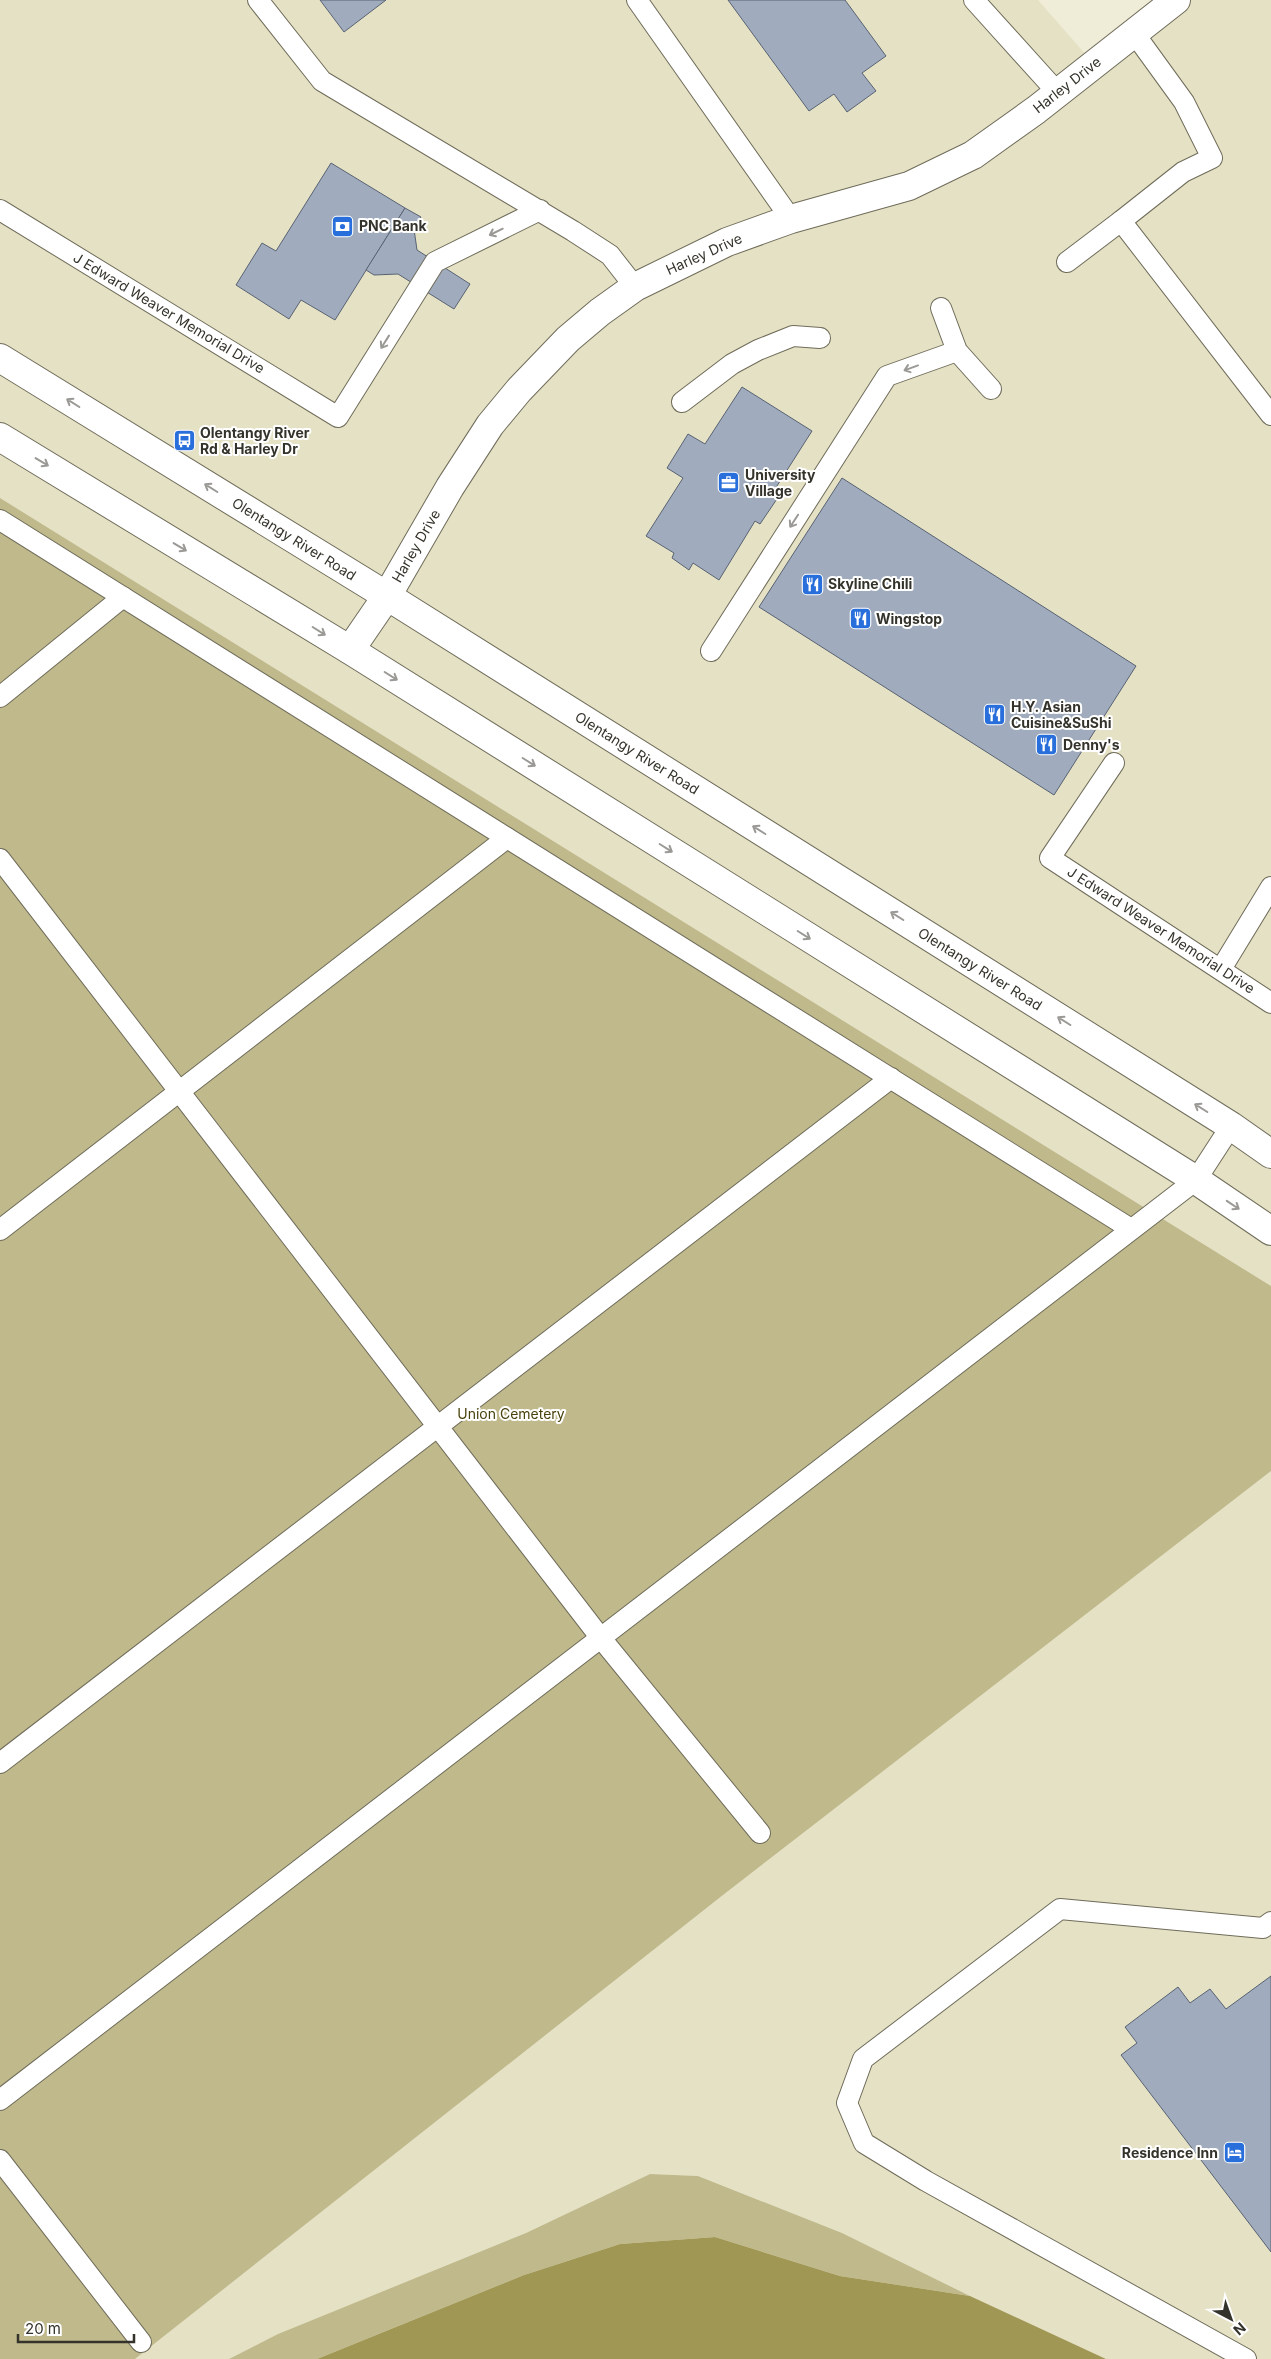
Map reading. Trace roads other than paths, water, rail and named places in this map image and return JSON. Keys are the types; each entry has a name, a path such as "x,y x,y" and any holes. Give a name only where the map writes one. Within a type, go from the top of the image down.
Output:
{"main road":[{"name":"Harley Drive","path":"350,650 387,596 450,486 490,425 519,390 568,339 600,312 635,287 727,242 791,219 909,186 973,155 1058,92 1176,0"},
{"name":"Olentangy River Road","path":"0,358 387,596 1231,1126 1271,1154"},
{"path":"0,437 350,650 1196,1180 1271,1231"}],"lane":[{"path":"258,0 322,81 540,210 610,255 635,287"},
{"path":"637,0 791,219"},
{"path":"974,0 1058,92"},
{"path":"1067,262 1183,172 1212,158 1184,102 1134,32"},
{"name":"J Edward Weaver Memorial Drive","path":"0,210 338,417 435,262 540,210"},
{"path":"1121,221 1271,415"},
{"path":"941,308 957,351 991,389"},
{"path":"682,402 732,364 758,350 793,336 820,338"},
{"path":"710,651 887,376 957,351"},
{"path":"0,520 1131,1229"},
{"path":"0,697 123,597"},
{"name":"J Edward Weaver Memorial Drive","path":"1114,763 1050,858 1221,968 1271,1003"},
{"path":"0,1230 507,838"},
{"path":"0,859 600,1638 760,1833"},
{"path":"1221,968 1271,886"},
{"path":"0,1762 891,1078"},
{"path":"0,2100 1196,1180 1231,1126"},
{"path":"1246,2359 931,2185 864,2143 847,2103 863,2059 1060,1909 1263,1928 1271,1922"},
{"path":"0,2160 141,2342"}],"place":[{"name":"PNC Bank","path":"343,226"},
{"name":"Olentangy River Rd & Harley Dr","path":"184,441"},
{"name":"University Village","path":"729,483"},
{"name":"Skyline Chili","path":"812,584"},
{"name":"Wingstop","path":"860,619"},
{"name":"H.Y. Asian Cuisine&SuShi","path":"995,715"},
{"name":"Denny's","path":"1047,745"},
{"name":"Residence Inn","path":"1234,2153"}],"park label":[{"name":"Union Cemetery","path":"511,1414"}]}
